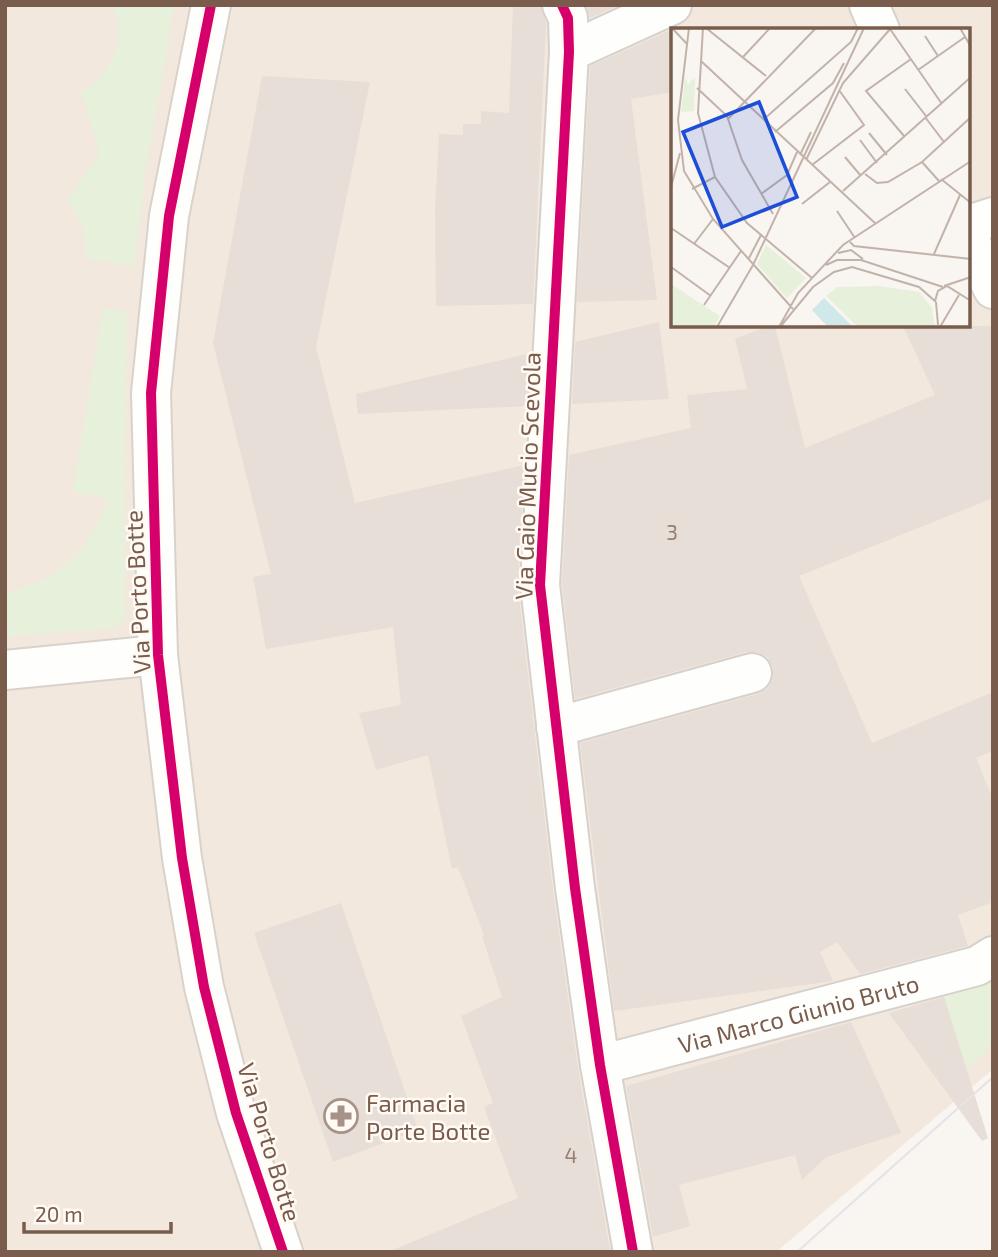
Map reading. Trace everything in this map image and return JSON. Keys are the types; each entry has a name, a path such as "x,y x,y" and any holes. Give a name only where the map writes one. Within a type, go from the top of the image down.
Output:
{"street":[{"name":"Via Porto Botte","path":"211,5 169,216 151,393 158,655 182,858 204,987 236,1113 283,1252"},
{"name":"Via Gaio Mucio Scevola","path":"562,5 568,18 569,52 540,585 600,1065 632,1252"},
{"path":"569,52 673,5"},
{"path":"869,5 879,28"},
{"path":"970,224 993,217"},
{"path":"970,241 993,289"},
{"path":"5,670 158,655"},
{"path":"556,727 752,673"},
{"name":"Via Marco Giunio Bruto","path":"600,1065 977,966 993,956"}],"shaded area":[{"path":"5,5 993,5 993,1069 776,1252 5,1252"}],"green space":[{"path":"111,5 175,5 146,168 134,266 84,258 83,227 66,201 100,154 81,93 101,76 114,55 119,31"},
{"path":"103,308 126,312 125,618 116,628 5,637 5,594 42,580 70,561 91,535 108,499 73,492"},
{"path":"993,980 993,1045 967,1069 943,994"}],"building":[{"path":"513,5 541,5 546,23 533,304 436,306 435,211 439,134 463,135 463,124 481,124 481,111 509,113"},
{"path":"586,5 619,5 590,18"},
{"path":"671,30 671,92 631,99 657,300 577,302 590,66"},
{"path":"262,76 370,82 316,347 355,503 525,465 518,588 553,891 578,1068 610,1250 604,1252 388,1252 518,1198 484,1107 493,1103 461,1016 502,997 482,936 484,935 458,867 452,869 428,755 376,770 359,713 401,705 393,627 266,649 253,577 271,574 213,343"},
{"path":"659,322 669,399 572,404 575,342"},
{"path":"993,326 993,498 799,576 872,743 993,692 993,751 976,758 993,799 993,902 958,915 968,946 860,974 837,942 820,952 833,981 614,1011 580,743 758,694 768,688 773,678 773,668 767,657 757,652 746,652 575,699 562,584 569,455 691,428 687,395 747,389 735,339 765,327 775,327 805,448 935,395 903,327"},
{"path":"531,353 528,406 358,414 356,394"},
{"path":"341,903 418,1130 333,1162 254,933"},
{"path":"944,997 988,1138 982,1141 889,1013"},
{"path":"851,1022 901,1133 826,1157 802,1180 795,1155 679,1185 690,1226 653,1237 626,1086"}],"tram line":[{"path":"797,1252 993,1077"}],"cycle path":[{"path":"211,5 169,216 151,393 158,655 182,858 204,987 236,1113 283,1252"},
{"path":"562,5 568,18 569,52 540,585 575,888 600,1065 633,1252"}],"place":[{"name":"Farmacia Porte Botte","path":"341,1116"}]}
